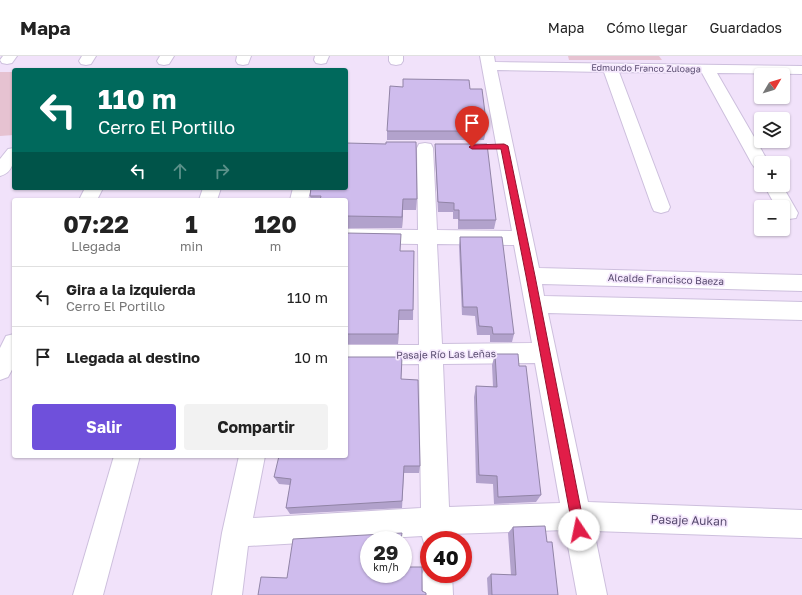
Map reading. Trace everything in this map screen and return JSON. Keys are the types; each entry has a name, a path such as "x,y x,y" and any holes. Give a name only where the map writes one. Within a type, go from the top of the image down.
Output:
{"street":[{"name":"Edmundo Franco Zuloaga","path":"488,61 610,68 802,70"},
{"path":"488,61 496,147 522,238 531,276 535,304 592,595"},
{"path":"610,68 660,207"},
{"path":"707,69 756,156"},
{"path":"0,147 12,147"},
{"path":"425,147 436,530"},
{"path":"0,170 12,155"},
{"path":"348,236 522,238"},
{"name":"Alcalde Francisco Baeza","path":"531,276 802,283"},
{"path":"535,304 802,311"},
{"name":"Pasaje Río Las Leñas","path":"348,355 545,353"},
{"path":"88,595 126,458"},
{"path":"227,595 236,533 252,458"},
{"name":"Pasaje Aukan","path":"236,533 436,530 577,516 802,524"},
{"path":"437,583 438,595"}],"shaded area":[{"path":"568,56 659,56 662,60 569,60"},
{"path":"0,72 12,72 12,135 0,136"}],"building":[{"path":"403,79 469,80 470,89 482,89 486,131 387,131 390,86 403,87"},
{"path":"386,142 416,142 417,199 403,199 402,217 348,216 348,198 320,198 321,196 310,196 311,190 348,190 348,143 386,144"},
{"path":"435,144 487,144 496,220 459,220 459,210 454,210 454,203 438,202"},
{"path":"348,233 401,234 400,251 414,251 413,310 399,310 398,334 348,334"},
{"path":"460,237 502,237 514,334 493,334 492,327 479,326 477,307 463,307"},
{"path":"495,354 518,354 519,366 526,366 541,495 498,497 497,476 479,475 476,386 497,387"},
{"path":"348,357 402,357 401,379 418,380 420,466 404,466 402,501 286,508 291,479 274,477 279,458 348,458"},
{"path":"545,526 547,542 552,542 558,595 492,595 491,574 516,575 513,527"},
{"path":"360,535 360,583 412,583 412,567 420,567 420,583 422,583 422,591 426,593 426,595 258,595 261,577 287,578 293,539"}],"route":[{"path":"472,147 504,146 531,276 535,304 579,530"}]}
